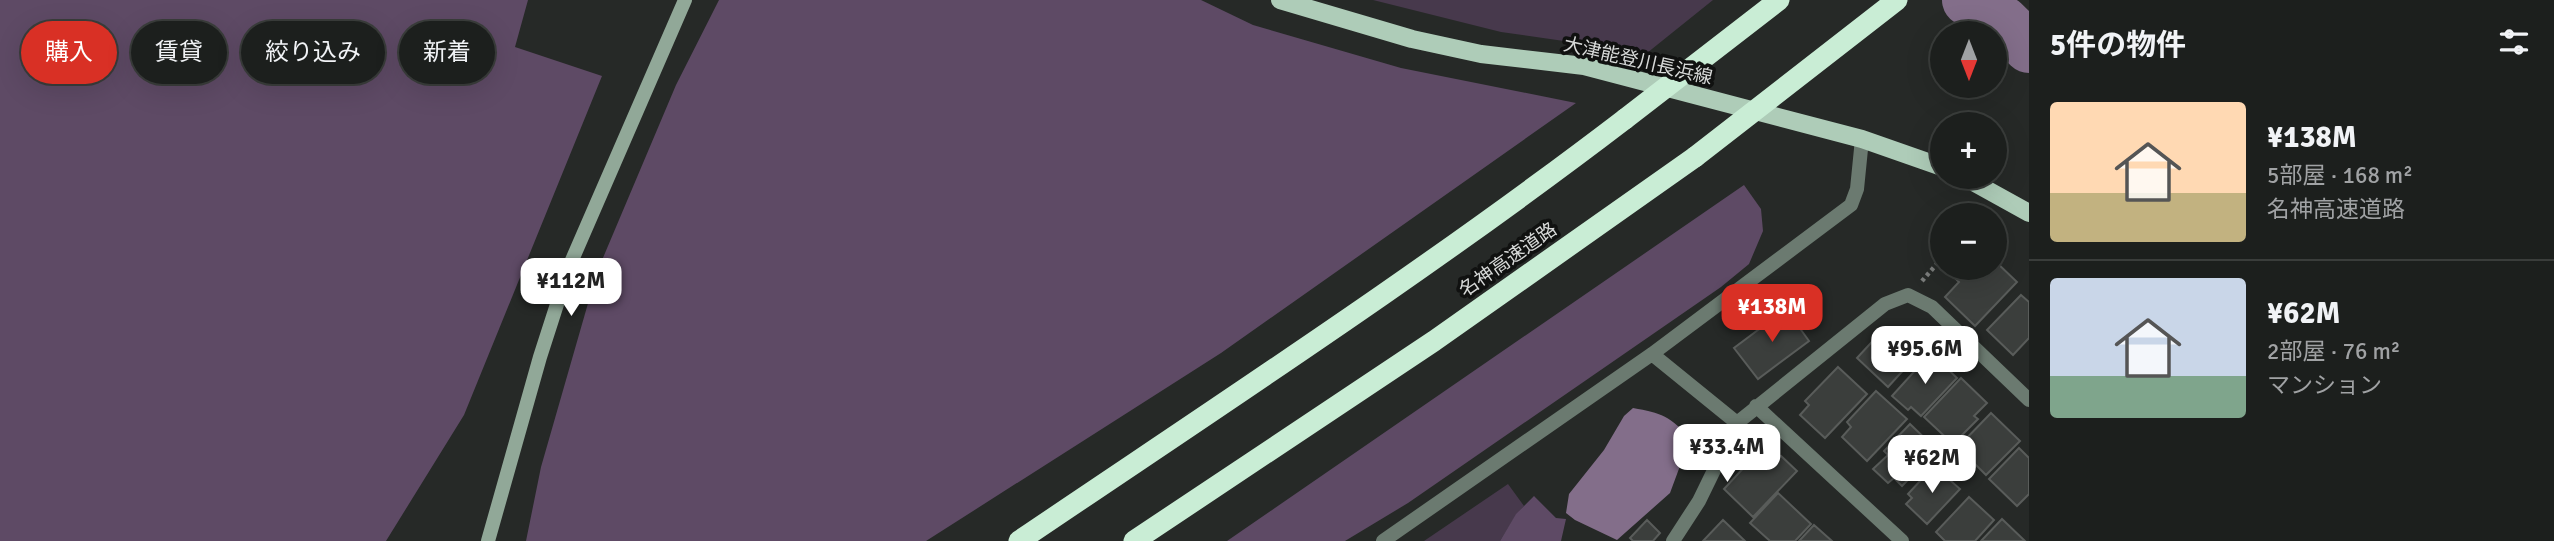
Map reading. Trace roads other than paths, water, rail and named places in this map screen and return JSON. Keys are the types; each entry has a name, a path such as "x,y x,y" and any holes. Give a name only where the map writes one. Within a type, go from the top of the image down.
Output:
{"highway":[{"path":"1019,541 1375,300 1543,181 1779,0"},
{"name":"名神高速道路","path":"1134,541 1434,341 1695,157 1897,0"}],"main road":[{"name":"大津能登川長浜線","path":"1280,0 1412,39 1481,54 1584,66 1862,139 1930,163"},
{"path":"1986,189 2029,213"}],"street":[{"path":"488,541 540,357 569,267 685,0"},
{"path":"1383,541 1652,354 1851,205 1857,189 1862,139"},
{"path":"1673,541 1699,501 1737,423 1885,304 1908,295 1932,307 2029,400"},
{"path":"1652,354 1737,423"},
{"path":"1756,406 1902,541"}],"waterway":[{"path":"1968,0 2003,22 2029,47"}]}
